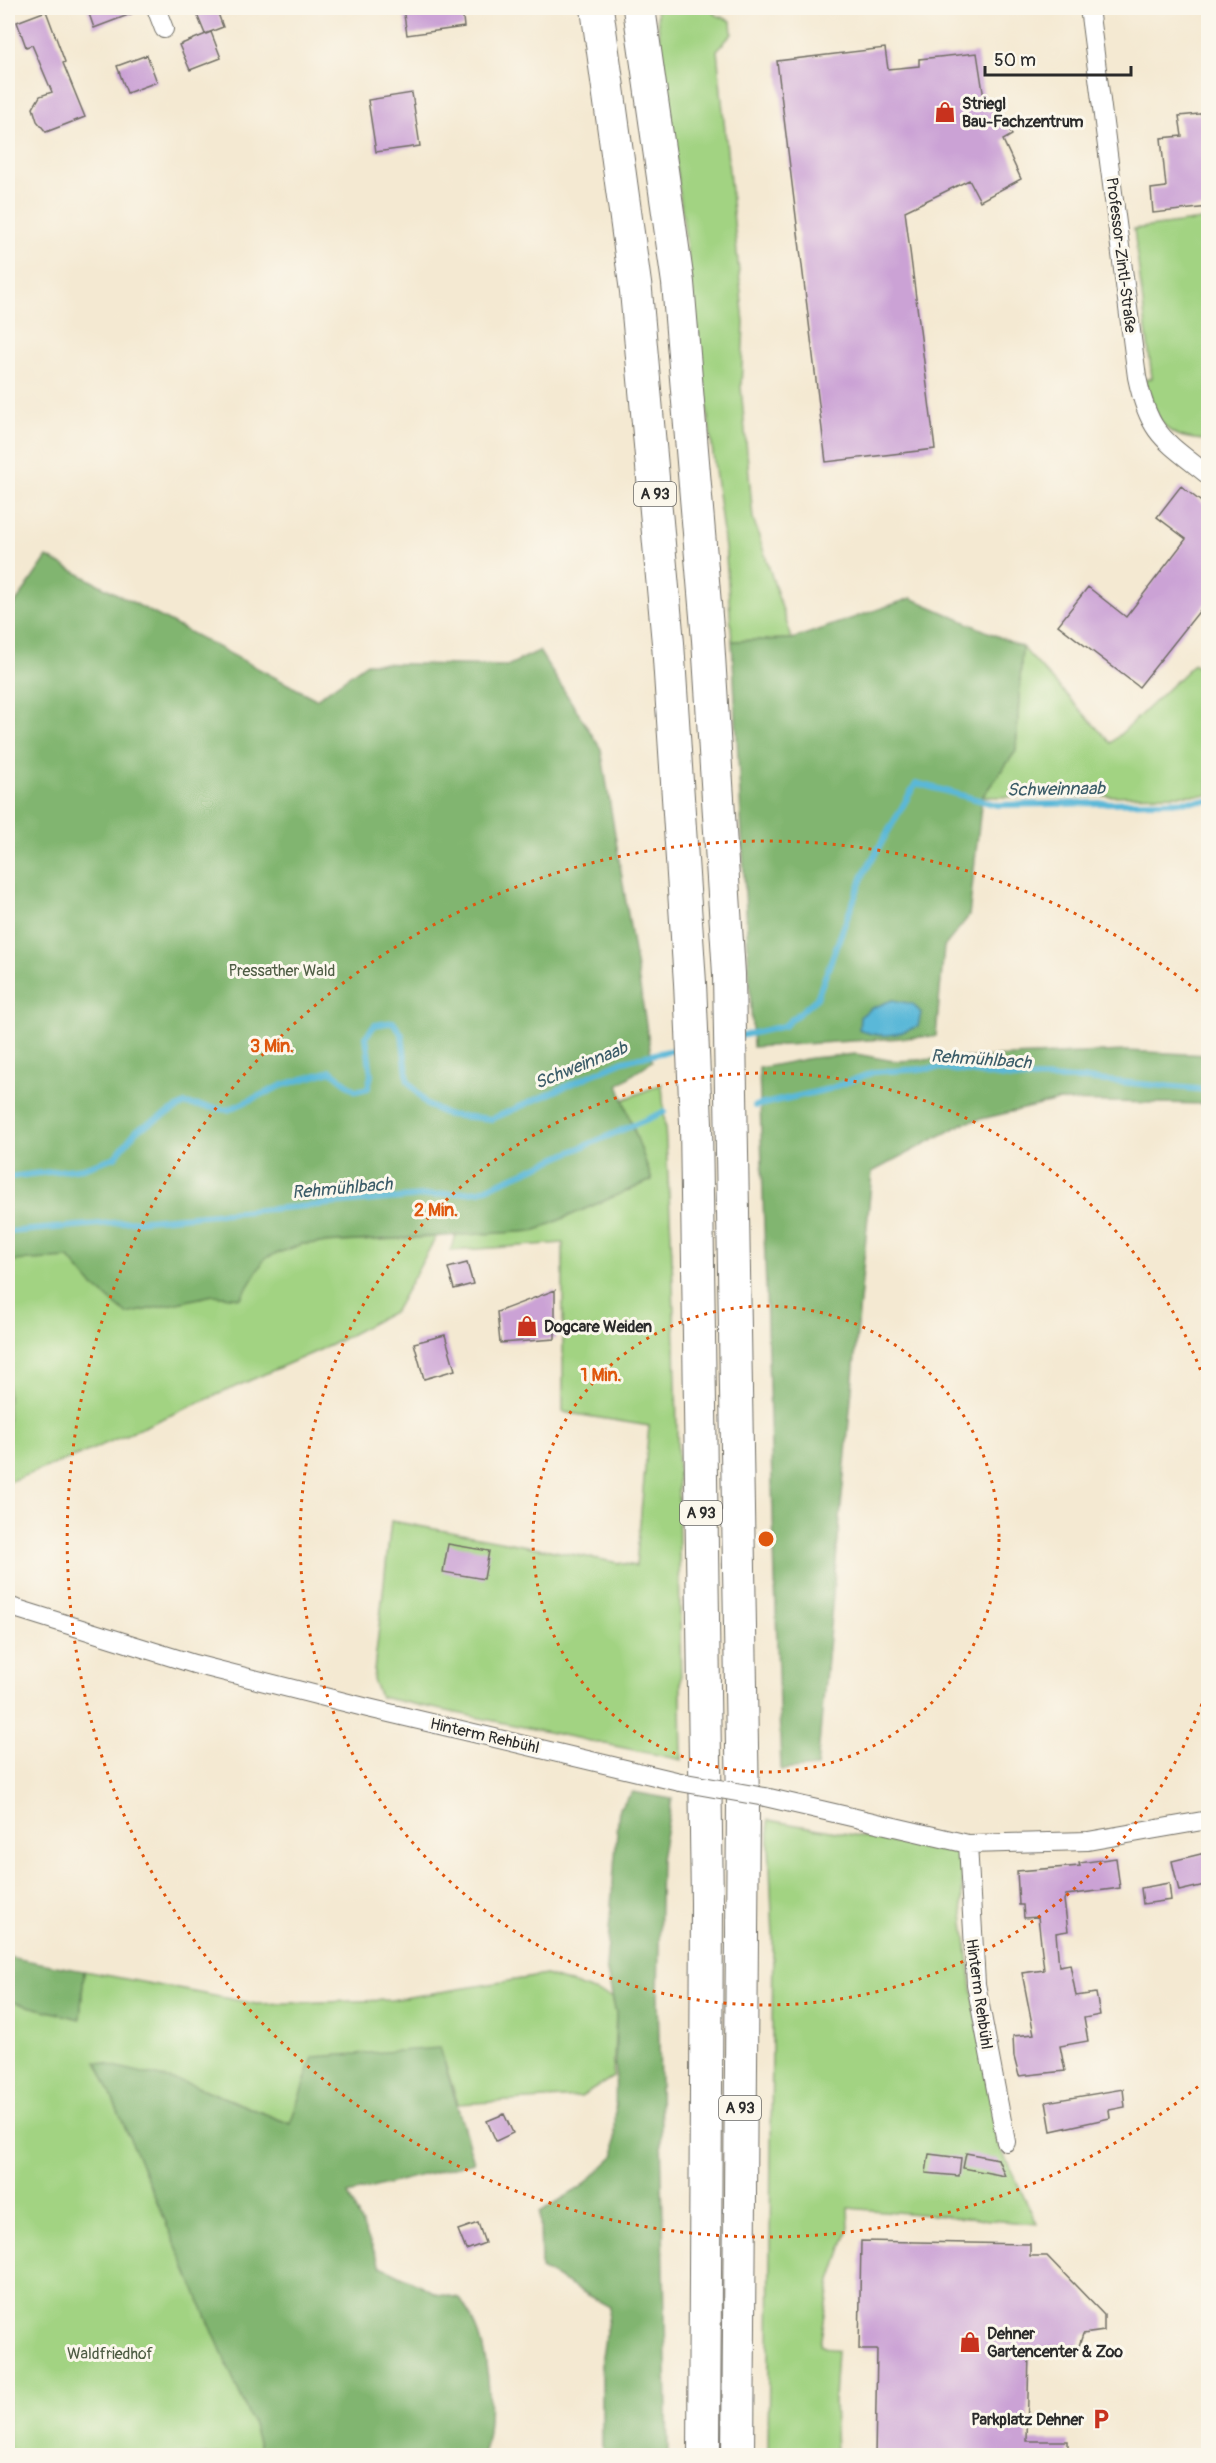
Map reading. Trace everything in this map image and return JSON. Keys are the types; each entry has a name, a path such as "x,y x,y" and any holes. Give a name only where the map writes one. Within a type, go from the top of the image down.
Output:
{"highway":[{"name":"A 93","path":"597,8 636,291 668,643 690,983 696,1123 707,1903 703,2453"},
{"name":"A 93","path":"639,8 678,283 708,640 729,974 734,1121 743,1805 738,2456"},
{"path":"738,2410 743,2456"}],"street":[{"path":"156,8 164,29"},
{"name":"Professor-Zintl-Straße","path":"1089,8 1137,376 1144,405 1157,432 1209,475"},
{"name":"Hinterm Rehbühl","path":"8,1606 195,1664 368,1708 680,1782 765,1797 968,1844 1088,1841 1209,1820"},
{"name":"Hinterm Rehbühl","path":"968,1844 976,1984 1006,2142"}],"green space":[{"path":"656,8 714,8 714,14 731,21 732,34 717,50 744,323 741,387 753,518 792,639 732,641 726,556"},
{"path":"1208,219 1208,440 1192,439 1171,431 1158,417 1154,407 1145,380 1152,378 1134,229"},
{"name":"Pressather Wald","path":"47,557 316,699 367,663 507,666 539,651 601,749 652,1061 618,1085 652,1180 534,1231 302,1244 265,1258 241,1298 213,1295 127,1314 91,1284 69,1258 8,1261 8,614"},
{"path":"911,598 1022,647 1016,751 982,797 969,916 944,947 936,1036 753,1047 732,641 792,639"},
{"path":"1022,647 1111,743 1194,664 1208,677 1208,795 982,797 1016,751"},
{"path":"1126,1051 1208,1055 1208,1104 1058,1101 964,1123 872,1172 817,1767 781,1770 759,1068 811,1058 856,1054 894,1061"},
{"path":"662,1084 675,1337 682,1760 380,1697 373,1680 391,1521 636,1566 649,1426 563,1412 563,1243 450,1251 456,1235 534,1231 652,1180 623,1100"},
{"path":"436,1237 395,1311 331,1345 84,1453 8,1482 8,1261 69,1258 91,1284 127,1314 213,1295 240,1298 265,1258 302,1244"},
{"path":"633,1792 672,1799 661,1859 658,1994 668,2455 602,2455 602,2357 610,2307 541,2269 540,2212 580,2188 615,2155 616,2013 606,1967 619,1808"},
{"path":"768,1820 962,1854 962,1905 971,1981 997,2141 1037,2224 848,2208 849,2228 831,2281 820,2344 837,2351 834,2399 836,2455 768,2456 773,1937"},
{"path":"8,1957 84,1971 80,2019 8,2001"},
{"name":"Waldfriedhof","path":"84,1971 256,2004 391,2000 546,1975 612,1997 616,2013 613,2077 581,2097 458,2104 440,2048 291,2124 190,2084 253,2425 262,2455 8,2455 8,2001 80,2019"},
{"path":"440,2048 474,2162 348,2194 381,2266 438,2294 460,2298 474,2323 482,2345 488,2376 489,2426 483,2455 262,2455 253,2425 97,2062 190,2084 290,2124 313,2057"}],"water":[{"path":"892,1000 913,1004 921,1013 918,1026 889,1035 874,1034 859,1029 860,1017 870,1009"}],"building":[{"path":"87,8 144,8 144,9 94,28"},
{"path":"216,8 223,27 205,34 196,12"},
{"path":"403,8 462,8 464,27 407,35"},
{"path":"46,11 65,62 63,63 85,117 46,132 37,121 33,108 40,96 52,92 32,45 26,47 17,22"},
{"path":"211,32 221,58 190,70 179,45"},
{"path":"885,48 888,69 919,66 919,59 977,53 986,111 997,105 1012,135 1003,140 1021,179 980,201 969,180 905,211 935,449 826,462 777,61"},
{"path":"147,55 157,82 127,93 117,66"},
{"path":"412,93 420,146 376,152 368,100"},
{"path":"1209,113 1209,207 1153,213 1151,189 1166,187 1161,138 1182,136 1179,116"},
{"path":"1181,486 1209,508 1209,599 1139,687 1058,625 1088,587 1126,617 1186,539 1157,517"},
{"path":"467,1263 473,1284 454,1289 448,1268"},
{"name":"Dogcare Weiden","path":"555,1290 555,1339 500,1343 497,1312"},
{"path":"445,1335 455,1370 424,1379 414,1343"},
{"path":"448,1544 489,1551 484,1579 443,1572"},
{"path":"1209,1852 1209,1884 1179,1891 1172,1861"},
{"path":"1116,1858 1120,1888 1066,1895 1064,1900 1068,1931 1056,1933 1059,1966 1070,1964 1076,1996 1096,1993 1100,2015 1084,2018 1088,2041 1060,2046 1065,2071 1019,2076 1014,2057 1013,2036 1034,2034 1022,1973 1044,1970 1038,1917 1024,1918 1023,1905 1019,1905 1017,1871 1080,1866 1079,1863"},
{"path":"1169,1883 1171,1900 1143,1904 1141,1888"},
{"path":"1123,2089 1125,2107 1109,2110 1110,2118 1051,2131 1046,2102"},
{"path":"504,2114 513,2133 496,2141 487,2121"},
{"path":"966,2153 998,2159 1005,2176 963,2168"},
{"path":"929,2154 961,2158 959,2176 926,2173"},
{"path":"478,2223 485,2243 466,2250 458,2230"},
{"name":"Dehner Gartencenter & Zoo","path":"861,2241 1030,2244 1030,2256 1047,2256 1104,2315 1104,2331 1083,2334 1077,2352 1029,2351 1027,2441 1068,2441 1068,2456 875,2456 877,2350 859,2350"}],"waterway":[{"name":"Schweinnaab","path":"740,1036 784,1026 817,998 864,873 916,783 997,805 1208,801"},
{"name":"Schweinnaab","path":"8,1177 83,1168 115,1157 137,1130 185,1104 228,1110 283,1085 331,1071 356,1091 368,1088 371,1075 366,1036 375,1025 393,1022 402,1035 408,1081 427,1105 448,1115 492,1119 623,1061 683,1048"},
{"name":"Rehmühlbach","path":"755,1106 829,1089 874,1072 939,1068 1012,1078 1085,1079 1208,1090"},
{"name":"Rehmühlbach","path":"8,1232 480,1191 664,1112"}],"place":[{"name":"Striegl Bau-Fachzentrum","path":"945,112"},
{"name":"Dogcare Weiden","path":"527,1326"},
{"name":"Dehner Gartencenter & Zoo","path":"970,2342"},
{"name":"Parkplatz Dehner","path":"1101,2419"}]}
